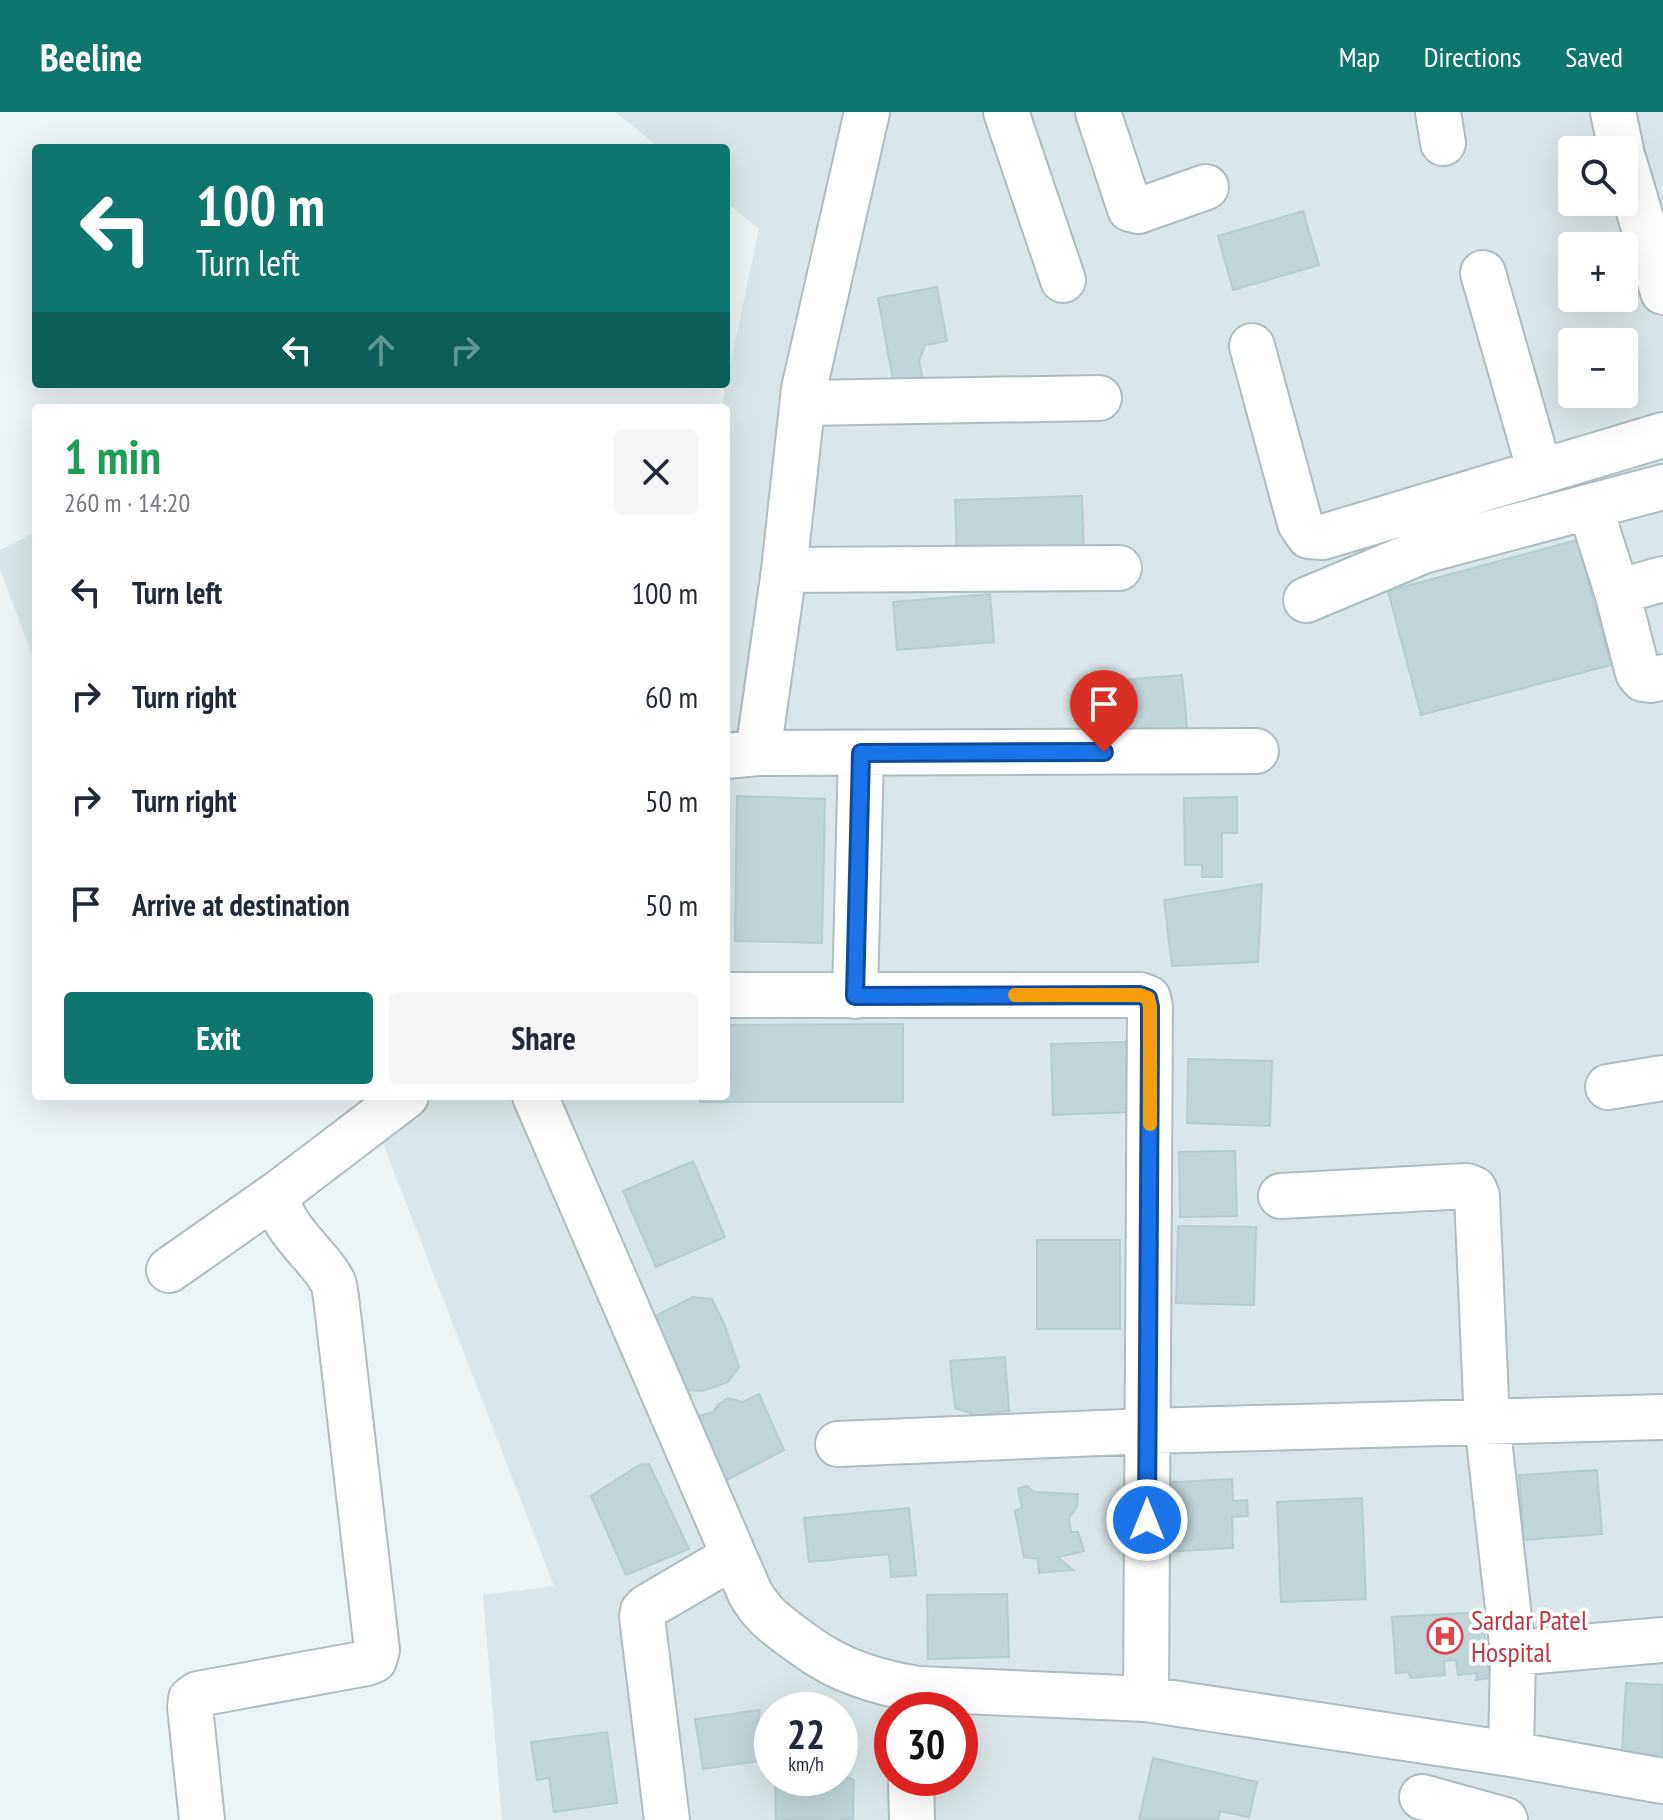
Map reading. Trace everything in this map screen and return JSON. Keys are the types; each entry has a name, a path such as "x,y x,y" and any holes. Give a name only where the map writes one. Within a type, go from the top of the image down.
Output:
{"street":[{"path":"867,112 808,370 784,570 742,755 1256,751"},
{"path":"1006,112 1063,280"},
{"path":"1098,112 1130,209 1138,211 1206,187"},
{"path":"1613,112 1618,136"},
{"path":"1638,208 1663,292"},
{"path":"1483,273 1540,472"},
{"path":"1252,346 1300,523 1309,536 1323,537 1663,435"},
{"path":"803,403 1099,398"},
{"path":"1306,600 1423,551 1663,487"},
{"path":"1590,507 1638,673 1643,679 1663,677"},
{"path":"784,570 1119,568"},
{"path":"1617,592 1663,579"},
{"path":"855,996 861,753"},
{"path":"730,995 1140,995 1148,998 1146,1699"},
{"path":"1608,1087 1663,1078"},
{"path":"169,1270 280,1192 401,1100"},
{"path":"537,1100 759,1608 769,1619 824,1659 897,1686 902,1692"},
{"path":"1281,1196 1467,1186 1474,1189 1477,1196 1487,1422 1513,1653 1511,1754"},
{"path":"202,1820 191,1699 198,1694 367,1663 374,1660 377,1650 336,1297 328,1275 288,1225 278,1199 280,1192"},
{"path":"838,1444 1148,1431 1663,1417"},
{"path":"667,1820 643,1611 734,1556"},
{"path":"1513,1653 1663,1640"},
{"path":"978,1699 1146,1699 1511,1754 1663,1781"},
{"path":"911,1796 912,1820"},
{"path":"1422,1797 1505,1820"}],"shaded area":[{"path":"615,112 1663,112 1663,1820 502,1820 483,1595 554,1586 374,1120 403,1100 730,1100 730,404 722,404 725,388 730,388 730,366 759,229 730,205 730,144 655,144"},
{"path":"32,534 32,655 0,569 0,550"}],"building":[{"path":"1303,211 1319,265 1233,290 1218,236"},
{"path":"937,287 947,341 925,345 919,362 923,380 894,386 878,298"},
{"path":"1082,496 1084,554 957,559 955,500"},
{"path":"1577,540 1611,665 1421,715 1388,591"},
{"path":"990,594 994,642 897,650 893,602"},
{"path":"1182,675 1189,746 1097,745 1094,682"},
{"path":"737,796 825,799 822,943 735,941"},
{"path":"1237,797 1237,833 1222,833 1222,877 1202,877 1202,865 1185,865 1184,798"},
{"path":"1262,884 1258,962 1172,966 1164,900"},
{"path":"903,1024 903,1102 700,1102 730,1100 730,1025"},
{"path":"1127,1042 1129,1112 1053,1115 1051,1044"},
{"path":"1188,1059 1272,1061 1270,1126 1187,1123"},
{"path":"1235,1151 1237,1216 1180,1217 1179,1152"},
{"path":"693,1161 725,1237 656,1267 623,1191"},
{"path":"1178,1226 1256,1227 1254,1305 1176,1303"},
{"path":"1037,1240 1120,1240 1120,1329 1037,1329"},
{"path":"693,1297 712,1299 739,1367 728,1382 703,1391 682,1390 663,1335 654,1324 653,1317"},
{"path":"1005,1357 1009,1411 992,1413 987,1429 967,1423 971,1413 955,1408 950,1361"},
{"path":"759,1394 784,1450 727,1480 714,1471 692,1418 713,1412 728,1398 743,1402"},
{"path":"649,1464 689,1549 626,1575 591,1496 639,1465"},
{"path":"1597,1470 1602,1534 1524,1540 1519,1475"},
{"path":"1232,1479 1233,1501 1247,1500 1248,1516 1232,1517 1233,1548 1165,1552 1161,1483"},
{"path":"1027,1486 1034,1492 1078,1494 1077,1507 1069,1518 1071,1532 1078,1532 1084,1551 1058,1557 1073,1570 1039,1573 1038,1559 1024,1557 1015,1511 1022,1507 1018,1489"},
{"path":"1362,1498 1366,1599 1281,1602 1277,1502"},
{"path":"909,1508 916,1575 891,1577 889,1554 809,1562 804,1518"},
{"path":"1007,1594 1009,1657 928,1659 927,1595"},
{"path":"1482,1612 1490,1678 1476,1680 1477,1673 1458,1675 1456,1660 1444,1661 1445,1675 1410,1678 1409,1672 1396,1673 1392,1617"},
{"path":"1626,1683 1663,1685 1663,1769 1621,1766"},
{"path":"754,1711 754,1762 703,1769 695,1719"},
{"path":"607,1732 617,1803 554,1812 549,1778 537,1780 531,1742"},
{"path":"1153,1758 1257,1782 1249,1817 1220,1811 1218,1820 1139,1820"},
{"path":"775,1796 854,1796 853,1820 776,1820"}],"slow traffic":[{"path":"1015,995 1140,995 1148,998 1150,1124"}],"place":[{"name":"Sardar Patel Hospital","path":"1445,1636"}],"route":[{"path":"1104,752 861,753 855,996 1140,995 1148,998 1147,1520"}]}
